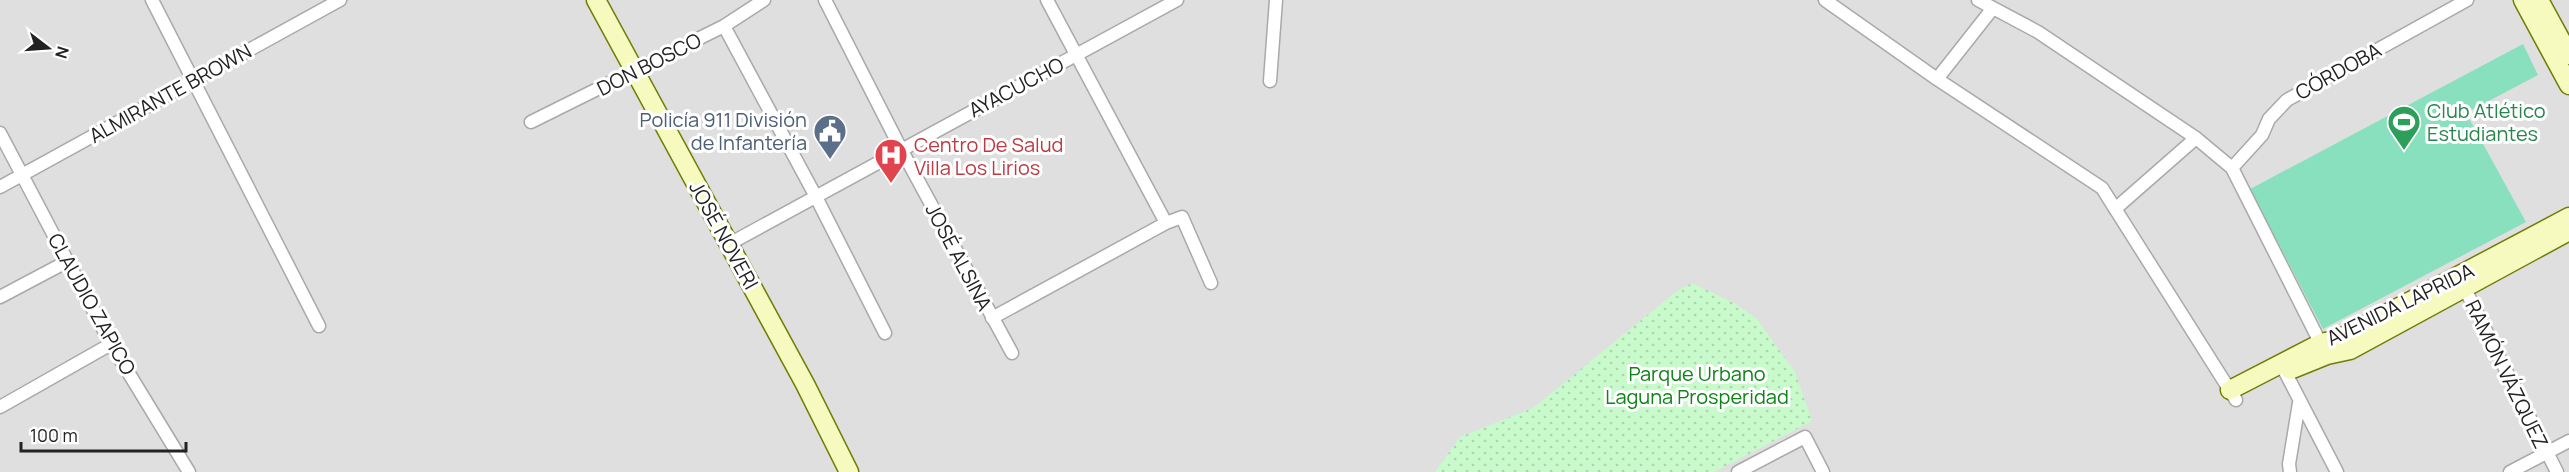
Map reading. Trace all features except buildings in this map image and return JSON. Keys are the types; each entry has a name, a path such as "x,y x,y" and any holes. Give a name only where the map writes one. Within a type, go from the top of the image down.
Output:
{"street":[{"path":"152,0 319,326"},
{"name":"ALMIRANTE BROWN","path":"0,187 340,0"},
{"name":"JOSÉ NOVERI","path":"596,0 805,384 849,472"},
{"name":"DON BOSCO","path":"531,122 724,26 764,0"},
{"name":"JOSÉ ALSINA","path":"825,0 901,149 1012,353"},
{"path":"1047,0 1166,223"},
{"name":"AYACUCHO","path":"729,244 815,195 1177,0"},
{"path":"1270,81 1276,0"},
{"path":"1826,0 1937,79 2102,188 2233,395"},
{"path":"1978,0 2038,32 2196,138 2232,168 2324,349"},
{"name":"CÓRDOBA","path":"2232,168 2262,135 2269,118 2287,100 2467,0"},
{"path":"2523,0 2569,85"},
{"path":"2539,0 2569,54"},
{"path":"1937,79 1994,8"},
{"path":"724,26 815,195 885,333"},
{"name":"CLAUDIO ZAPICO","path":"0,133 111,345 189,472"},
{"path":"2115,209 2196,138"},
{"path":"992,318 1166,223 1182,217 1211,283"},
{"name":"AVENIDA LAPRIDA","path":"2233,395 2283,367 2324,349 2350,350 2569,217"},
{"name":"AVENIDA LAPRIDA","path":"2462,282 2569,231"},
{"path":"0,297 68,261"},
{"name":"RAMÓN VÁZQUEZ","path":"2462,282 2557,472"},
{"path":"0,407 111,345"},
{"path":"2283,367 2337,472"},
{"path":"2290,472 2289,464 2297,429 2299,402"},
{"path":"1738,472 1805,437 1822,472"},
{"path":"2510,472 2569,441"}],"shaded area":[{"path":"0,0 2569,0 2569,472 0,472"}],"green space":[{"name":"Club Atlético Estudiantes","path":"2523,44 2538,75 2466,113 2526,222 2323,329 2250,189"},
{"name":"Parque Urbano Laguna Prosperidad","path":"1692,283 1734,303 1756,318 1795,372 1812,421 1714,472 1435,472 1460,437 1533,408 1677,291"}],"place":[{"name":"Club Atlético Estudiantes","path":"2404,151"},
{"name":"Policía 911 División de Infantería","path":"830,160"},
{"name":"Centro De Salud Villa Los Lirios","path":"891,184"}]}
